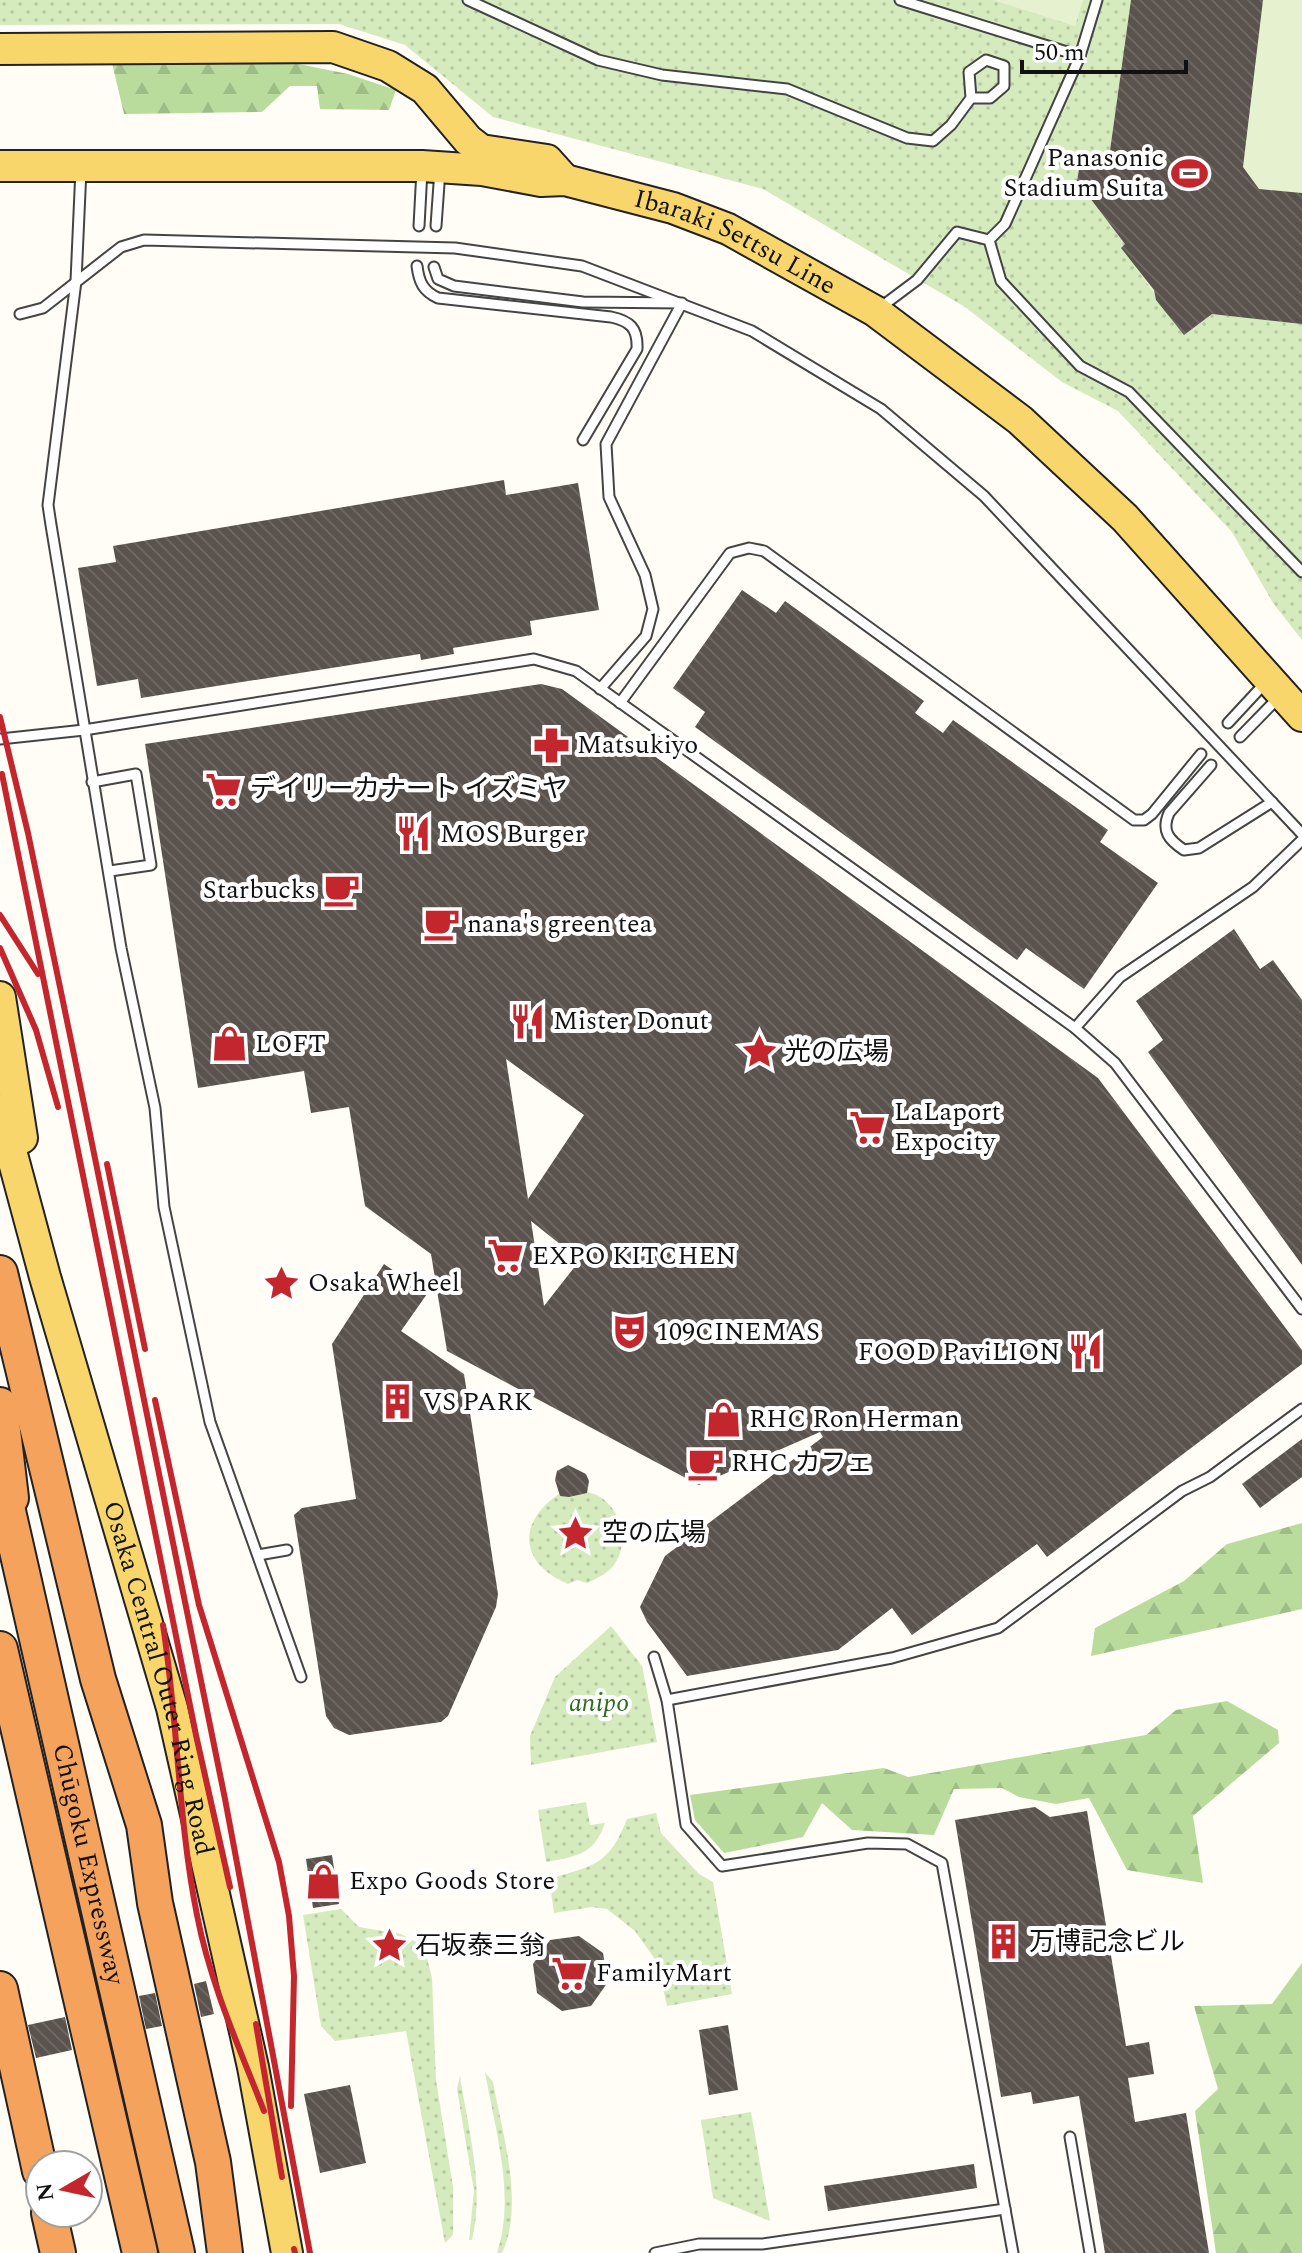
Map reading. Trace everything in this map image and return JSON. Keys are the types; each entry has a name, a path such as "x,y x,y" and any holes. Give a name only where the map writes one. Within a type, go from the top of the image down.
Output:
{"highway":[{"path":"0,1273 98,1679 144,1825 155,1903 213,2162 225,2253"},
{"path":"0,1405 16,1546"},
{"name":"Chūgoku Expressway","path":"0,1476 177,2253"},
{"path":"0,1649 67,1940"},
{"path":"0,1708 67,1940"},
{"name":"Chūgoku Expressway","path":"67,1940 140,2253"},
{"path":"0,1989 35,2149"},
{"path":"53,2229 58,2253"}],"main road":[{"path":"0,49 333,47 388,66 425,89 468,140 481,150 547,160 565,180"},
{"name":"Ibaraki Settsu Line","path":"0,166 431,167 482,170 541,181 565,180 631,195 728,229 875,311 1020,420 1125,518 1284,697"},
{"path":"0,997 45,1277"},
{"name":"Osaka Central Outer Ring Road","path":"0,1110 45,1277 172,1708 253,2067 287,2253"}],"lane":[{"path":"468,0 598,60 662,75 787,89 907,138 933,141 951,125 971,98 969,72 986,60 1004,66 1004,86 990,98 971,98"},
{"path":"900,0 1080,56"},
{"path":"989,240 1005,224 1080,56 1097,0"},
{"path":"81,166 76,281 48,505 121,948 155,1108 164,1207 210,1422 301,1677"},
{"path":"419,226 431,167"},
{"path":"431,167 436,226"},
{"path":"875,311 917,280 957,232 989,240"},
{"path":"20,314 43,308 121,247 144,240 455,248 582,266 752,331 881,409 972,486 1302,834"},
{"path":"989,240 1001,281 1080,366 1129,392 1302,572"},
{"path":"417,266 419,280 427,293 438,298 611,317 624,319 634,326 638,337 637,349 583,440"},
{"path":"434,267 438,279 454,286 583,302 682,303"},
{"path":"600,689 646,636 653,609 645,575 609,497 606,444 682,303"},
{"path":"620,703 730,553 749,548 764,551 1134,820 1144,820 1152,814 1201,754"},
{"path":"0,739 84,730 534,659 576,671 1075,1028 1115,1063 1302,1309"},
{"path":"1228,723 1284,697"},
{"path":"1240,737 1284,697"},
{"path":"1211,765 1169,813 1165,822 1165,832 1171,842 1184,850 1199,848 1272,802"},
{"path":"92,782 136,774 151,865 110,871"},
{"path":"1075,1028 1120,977 1253,887 1302,840"},
{"path":"667,1700 892,1658 998,1628 1182,1491 1210,1477 1302,1409"},
{"path":"258,1555 287,1550"},
{"path":"654,1657 667,1700 686,1825 722,1866 868,1843 907,1844 942,1863 1013,2253"},
{"path":"1070,2137 1090,2253"},
{"path":"655,2253 699,2244 762,2244 1005,2209"}],"green space":[{"path":"0,0 1302,0 1302,640 1273,603 1232,532 1118,411 1062,382 965,307 763,189 493,117 405,45 339,24 0,25"},
{"path":"993,0 1083,0 1075,26"},
{"name":"Panasonic Stadium Suita","path":"1131,0 1302,0 1302,324 1212,314 1184,335 1121,248 1125,244 1077,181 1080,164 1108,165"},
{"path":"289,62 348,74 396,90 389,110 320,109 317,86 290,86 262,112 124,114 112,63"},
{"name":"空の広場","path":"587,1492 597,1495 613,1509 621,1529 621,1550 604,1574 587,1583 577,1580 568,1584 540,1566 529,1542 530,1530 545,1505 559,1494 569,1497"},
{"path":"1302,1523 1302,1609 1091,1656 1095,1628 1184,1581 1227,1544"},
{"name":"anipo","path":"611,1626 642,1666 657,1742 531,1765 530,1736 555,1677"},
{"path":"1227,1701 1278,1730 1279,1743 1193,1816 1203,1883 1127,1870 1089,1798 1056,1804 1019,1797 1002,1788 954,1789 934,1835 852,1830 822,1803 803,1837 724,1853 695,1820 690,1795 884,1768 908,1777 1146,1735 1176,1710"},
{"path":"586,1802 590,1825 605,1823 596,1842 583,1852 546,1862 538,1810"},
{"path":"656,1813 661,1833 699,1874 713,1882 732,1994 667,2006 657,1962 635,1931 607,1909 592,1907 554,1913 549,1879 578,1871 598,1861 614,1846 627,1819"},
{"path":"341,1909 359,1927 401,1934 416,1942 427,1958 432,1978 436,2080 453,2187 453,2235 445,2243 406,2031 335,2041 321,2026 303,1915"},
{"path":"1302,1963 1302,2253 1216,2253 1195,2111 1218,2089 1194,2006 1272,2004"},
{"path":"485,2072 493,2082 510,2168 512,2213 502,2253 497,2253 505,2208 502,2162"},
{"path":"460,2076 476,2179 476,2220 472,2240 469,2240 474,2191 457,2089"},
{"path":"751,2112 770,2221 713,2198 701,2120"}],"building":[{"name":"Panasonic Stadium Suita","path":"1131,0 1263,0 1243,167 1259,189 1302,193 1302,324 1212,314 1184,335 1121,248 1125,244 1077,181 1080,164 1108,165"},
{"path":"504,480 506,495 578,483 599,610 530,621 532,635 453,648 454,654 421,660 420,654 141,698 138,679 97,686 78,568 116,562 113,546"},
{"path":"742,590 776,613 785,601 924,701 915,713 943,733 953,720 1108,830 1100,842 1158,883 1084,989 1026,948 1017,960 695,727 705,712 673,688"},
{"name":"LaLaport Expocity","path":"541,684 562,689 1098,1078 1302,1350 1302,1364 1047,1557 1037,1544 912,1635 892,1608 838,1650 687,1676 647,1622 640,1607 665,1556 823,1437 820,1432 699,1485 447,1351 431,1254 365,1206 349,1107 311,1113 304,1071 198,1088 145,744","holes":["506,1059 584,1115 528,1199","531,1221 580,1260 544,1306"]},
{"path":"1234,929 1260,969 1273,960 1302,1000 1302,1265 1148,1052 1163,1040 1136,1001"},
{"path":"384,1264 427,1294 401,1331 464,1374 498,1594 496,1607 448,1716 441,1722 349,1735 334,1728 326,1716 294,1515 302,1508 356,1499 332,1344"},
{"path":"1302,1439 1302,1477 1260,1508 1242,1484"},
{"path":"568,1465 586,1474 589,1481 587,1493 560,1496 555,1480 557,1471"},
{"name":"万博記念ビル","path":"1035,1807 1050,1817 1087,1811 1126,2046 1149,2042 1154,2074 1128,2078 1135,2122 1186,2113 1209,2253 1105,2253 1079,2096 1033,2104 1031,2092 1001,2097 955,1820"},
{"name":"Expo Goods Store","path":"332,1855 339,1904 313,1908 306,1859"},
{"name":"FamilyMart","path":"579,1936 603,1953 608,1982 591,2006 562,2011 537,1993 533,1964 550,1940"},
{"path":"206,1981 214,2014 201,2017 194,1984"},
{"path":"155,1993 162,2026 146,2029 139,1996"},
{"path":"65,2017 72,2050 36,2058 28,2025"},
{"path":"728,2025 738,2090 709,2095 699,2030"},
{"path":"350,2085 366,2163 320,2173 304,2094"},
{"path":"974,2164 977,2188 828,2211 824,2186"}],"railway":[{"path":"0,717 28,833 225,1799 310,2253"},
{"path":"2,774 196,1735 230,1887"},
{"path":"0,915 38,974"},
{"path":"0,948 36,1030 58,1107"},
{"path":"107,1164 145,1349"},
{"path":"155,1400 199,1605 279,1862 289,1916 294,1976 291,2106"},
{"path":"163,1625 186,1843 197,1915 217,1990 264,2111"},
{"path":"256,2024 282,2177"},
{"path":"294,2249 295,2253"}],"place":[{"name":"Panasonic Stadium Suita","path":"1190,173"},
{"name":"Matsukiyo","path":"551,745"},
{"name":"デイリーカナート イズミヤ","path":"224,789"},
{"name":"MOS Burger","path":"414,834"},
{"name":"Starbucks","path":"342,890"},
{"name":"nana's green tea","path":"441,924"},
{"name":"Mister Donut","path":"527,1021"},
{"name":"LOFT","path":"229,1044"},
{"name":"光の広場","path":"759,1052"},
{"name":"LaLaport Expocity","path":"868,1127"},
{"name":"EXPO KITCHEN","path":"506,1256"},
{"name":"Osaka Wheel","path":"282,1283"},
{"name":"109CINEMAS","path":"630,1332"},
{"name":"FOOD PaviLION","path":"1086,1352"},
{"name":"VS PARK","path":"397,1402"},
{"name":"RHC Ron Herman","path":"723,1419"},
{"name":"RHC カフェ","path":"705,1463"},
{"name":"空の広場","path":"576,1533"},
{"name":"Expo Goods Store","path":"323,1881"},
{"name":"万博記念ビル","path":"1003,1942"},
{"name":"石坂泰三翁","path":"389,1946"},
{"name":"FamilyMart","path":"570,1973"}]}
